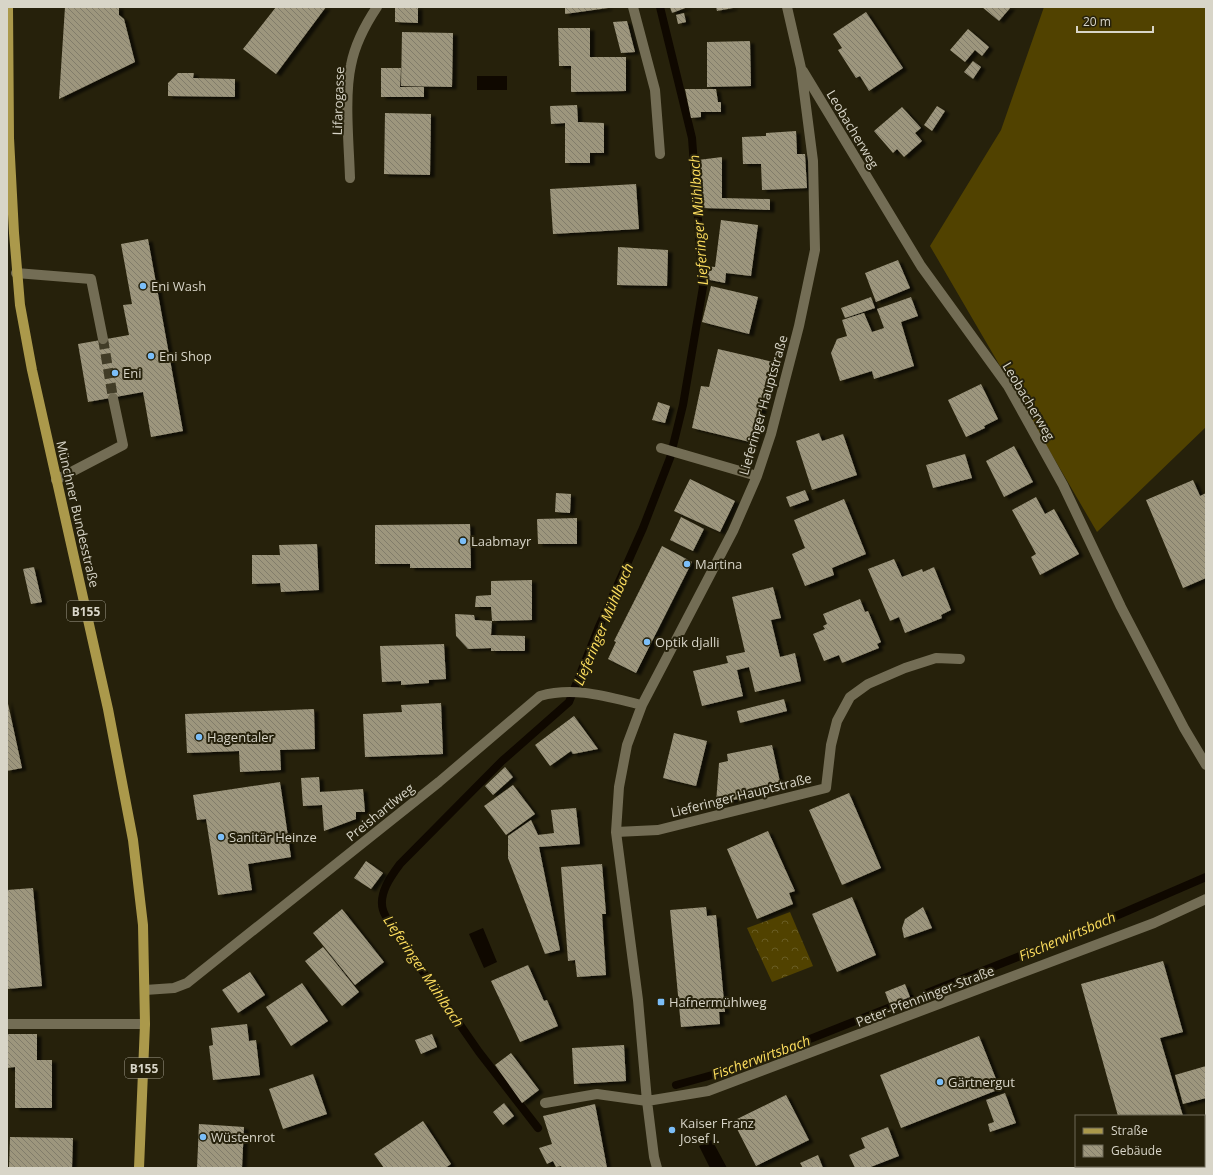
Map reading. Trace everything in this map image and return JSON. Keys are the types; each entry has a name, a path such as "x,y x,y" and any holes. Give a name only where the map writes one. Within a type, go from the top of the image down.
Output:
{"main road":[{"name":"Münchner Bundesstraße","path":"8,7 7,66 9,138 16,273 20,305 32,370 108,709 133,840 143,925 145,1024 139,1168"}],"street":[{"name":"Lifarogasse","path":"350,178 348,96 350,66 357,43 377,7"},
{"path":"633,7 655,90 659,123 660,154"},
{"name":"Lieferinger Hauptstraße","path":"657,1168 654,1157 647,1101 638,1000 616,832 619,787 627,745 642,704 733,531 757,476 785,382 799,326 815,250 813,161 801,68 787,7"},
{"name":"Leobacherweg","path":"801,68 921,266 1008,386 1063,485 1121,607 1184,728 1206,765"},
{"path":"16,273 91,279 103,339"},
{"path":"56,480 122,446 113,398"},
{"path":"661,448 757,476"},
{"name":"Lieferinger Hauptstraße","path":"616,832 658,830 826,788 831,745 837,721 850,697 868,684 905,668 936,658 960,659"},
{"name":"Preishartlweg","path":"145,990 174,988 187,983 438,782 540,696 561,691 587,692 642,704"},
{"name":"Peter-Pfenninger-Straße","path":"647,1101 708,1091 1154,923 1206,899"},
{"path":"7,1024 145,1024"},
{"path":"545,1103 597,1094 647,1101"}],"green space":[{"path":"1044,7 1206,7 1206,427 1097,532 930,246 1001,130"},
{"path":"790,912 813,966 772,982 747,928"}],"shaded area":[{"path":"477,76 507,76 507,90 477,90"},
{"path":"483,928 497,962 484,968 469,934"},
{"path":"712,1140 727,1168 710,1168 699,1146"}],"building":[{"path":"65,7 119,7 119,15 124,19 135,62 59,99"},
{"path":"276,7 326,7 276,74 243,49"},
{"path":"395,7 418,7 418,23 395,22"},
{"path":"565,7 608,7 608,8 565,14"},
{"path":"670,7 688,7 672,13"},
{"path":"716,7 733,7 733,8 717,11"},
{"path":"982,7 1011,7 999,21"},
{"path":"866,12 903,68 869,91 860,76 856,78 838,50 842,48 833,34"},
{"path":"684,13 686,22 678,24 676,15"},
{"path":"627,21 635,52 621,53 613,22"},
{"path":"558,28 590,28 590,57 626,57 626,91 571,92 571,66 559,66"},
{"path":"968,29 989,47 982,56 975,50 965,62 950,50"},
{"path":"402,32 453,33 452,87 401,86"},
{"path":"750,41 751,86 707,87 707,42"},
{"path":"973,61 981,67 973,79 964,72"},
{"path":"381,68 401,68 400,87 424,87 424,97 381,97"},
{"path":"178,73 194,73 193,78 235,79 235,97 168,96 168,83"},
{"path":"685,89 716,89 718,102 721,102 721,112 701,112 701,117 691,118"},
{"path":"577,105 578,122 604,123 604,153 590,153 590,163 565,163 565,123 551,124 550,106"},
{"path":"937,106 945,111 932,131 924,125"},
{"path":"902,107 921,128 915,133 922,141 904,157 897,149 893,153 874,131"},
{"path":"385,113 431,114 430,175 384,174"},
{"path":"796,131 797,154 805,154 807,188 762,190 761,164 743,164 742,137 766,136 766,133"},
{"path":"722,157 722,198 770,199 770,210 703,208 698,160"},
{"path":"636,184 639,229 553,234 550,189"},
{"path":"721,220 758,225 751,276 726,273 725,283 705,279 706,266 715,267"},
{"path":"148,239 183,431 151,437 143,392 88,402 78,344 129,335 123,305 132,304 121,244"},
{"path":"618,247 668,250 667,286 617,285"},
{"path":"898,260 910,288 876,302 865,273"},
{"path":"711,286 758,297 749,334 702,322"},
{"path":"871,297 875,308 845,318 841,308"},
{"path":"911,297 918,316 901,322 914,366 874,379 872,371 840,381 831,353 837,339 847,336 842,320 864,313 872,332 884,328 877,309"},
{"path":"718,349 773,362 754,443 692,428 701,386 709,387"},
{"path":"981,384 998,419 984,426 985,428 966,437 948,400"},
{"path":"658,402 670,406 665,423 652,420"},
{"path":"819,433 822,441 843,434 857,475 812,490 796,441"},
{"path":"1014,446 1033,482 1004,497 986,461"},
{"path":"965,454 972,478 933,488 926,465"},
{"path":"690,479 735,501 720,532 674,511"},
{"path":"1193,480 1200,496 1206,493 1206,578 1183,588 1146,500"},
{"path":"805,490 809,500 790,507 786,497"},
{"path":"556,493 571,494 570,513 555,512"},
{"path":"1036,497 1045,514 1054,509 1079,554 1040,575 1031,557 1036,554 1012,510"},
{"path":"844,499 866,554 832,568 834,575 805,586 792,554 805,548 794,520"},
{"path":"681,517 704,529 693,551 670,540"},
{"path":"577,518 577,544 538,544 537,519"},
{"path":"470,524 471,568 410,568 410,564 375,564 375,525"},
{"path":"317,544 319,590 281,592 280,583 252,584 252,555 280,555 279,545"},
{"path":"662,546 692,562 636,673 608,659 616,642 614,641"},
{"path":"894,559 902,577 922,569 923,572 934,567 951,610 941,615 942,618 905,633 899,617 890,621 868,569"},
{"path":"34,567 42,602 31,604 23,569"},
{"path":"532,580 532,620 492,621 491,607 475,607 476,596 491,595 491,581"},
{"path":"773,587 781,618 771,620 780,657 795,653 801,681 755,692 749,667 737,670 743,696 702,706 693,671 728,663 726,656 745,652 732,597"},
{"path":"860,599 865,612 868,611 881,642 877,644 879,648 842,663 839,655 824,661 813,634 825,629 823,626 827,624 823,614"},
{"path":"455,614 474,615 475,620 492,621 491,635 525,636 525,651 491,651 491,648 468,649 456,636"},
{"path":"444,644 446,679 429,680 429,683 401,685 401,681 382,682 380,646"},
{"path":"7,699 22,768 7,771"},
{"path":"784,699 787,711 740,723 737,711"},
{"path":"441,703 443,754 365,757 363,714 402,712 401,705"},
{"path":"314,709 315,749 280,750 281,770 240,772 239,751 187,753 185,714"},
{"path":"574,716 598,749 573,754 571,751 550,766 535,745"},
{"path":"674,733 707,741 696,786 663,778"},
{"path":"772,745 780,782 749,789 750,797 716,803 719,763 728,761 727,754"},
{"path":"505,767 513,777 493,795 485,786"},
{"path":"319,777 320,792 363,789 365,812 356,812 356,819 324,831 322,805 303,806 301,778"},
{"path":"280,782 291,857 248,864 252,890 218,895 206,819 197,820 193,795"},
{"path":"513,785 535,814 506,835 484,806"},
{"path":"849,793 881,868 842,885 809,810"},
{"path":"576,808 580,844 539,847 560,950 545,954 508,858 508,836 531,820 538,835 554,833 551,810"},
{"path":"768,831 795,891 789,893 793,904 757,919 727,849"},
{"path":"366,861 383,873 371,889 354,878"},
{"path":"602,864 606,914 602,914 606,975 577,977 575,960 568,961 561,867"},
{"path":"33,888 42,986 7,989 7,890"},
{"path":"852,897 876,955 837,972 812,914"},
{"path":"706,907 707,916 716,915 725,1012 719,1012 720,1024 681,1027 670,910"},
{"path":"923,907 932,928 904,938 902,928 905,919"},
{"path":"342,909 384,962 355,985 313,933"},
{"path":"323,947 359,992 342,1006 305,961"},
{"path":"1163,961 1183,1032 1160,1038 1183,1115 1118,1115 1081,984"},
{"path":"528,965 544,1001 547,1000 558,1026 520,1042 491,981"},
{"path":"250,972 265,995 238,1013 222,990"},
{"path":"302,983 328,1021 291,1046 266,1007"},
{"path":"905,984 910,997 890,1005 885,992"},
{"path":"247,1024 249,1041 256,1040 260,1075 213,1080 209,1046 213,1045 211,1028"},
{"path":"7,1034 37,1034 37,1060 52,1060 52,1108 15,1108 15,1067 7,1068"},
{"path":"432,1034 437,1047 421,1054 415,1040"},
{"name":"Gärtnergut","path":"979,1036 1000,1089 901,1128 880,1075"},
{"path":"624,1045 626,1081 574,1084 572,1048"},
{"path":"511,1053 539,1090 522,1103 495,1065"},
{"path":"1206,1066 1206,1098 1183,1104 1175,1075"},
{"path":"313,1074 327,1114 283,1129 269,1089"},
{"path":"1005,1093 1016,1123 990,1132 988,1124 994,1122 986,1100"},
{"path":"786,1095 809,1140 756,1166 733,1121"},
{"path":"504,1103 514,1116 503,1125 493,1112"},
{"path":"595,1104 607,1168 562,1168 561,1166 556,1167 553,1161 547,1164 539,1148 552,1144 543,1116"},
{"path":"423,1121 451,1164 445,1168 384,1168 374,1154"},
{"path":"199,1124 244,1127 242,1168 197,1168"},
{"path":"888,1127 899,1156 868,1168 855,1168 849,1155 865,1148 861,1138"},
{"path":"10,1137 73,1138 72,1168 9,1168"},
{"path":"818,1155 823,1168 803,1168 800,1163"}],"waterway":[{"name":"Lieferinger Mühlbach","path":"538,1128 479,1052 394,930 384,913 382,898 386,886 400,864 502,761 569,702 598,629 643,528 670,458 683,405 703,287 692,138 660,7"},
{"name":"Fischerwirtsbach","path":"927,993 1058,941 1206,877"},
{"name":"Fischerwirtsbach","path":"676,1085 734,1069 911,999"}],"tunnel":[{"path":"103,339 113,398"}],"place":[{"name":"Eni Wash","path":"143,286"},
{"name":"Eni Shop","path":"151,356"},
{"name":"Eni","path":"115,373"},
{"name":"Laabmayr","path":"463,541"},
{"name":"Martina","path":"687,564"},
{"name":"Optik djalli","path":"647,642"},
{"name":"Hagentaler","path":"199,737"},
{"name":"Sanitär Heinze","path":"221,837"},
{"name":"Hafnermühlweg","path":"661,1002"},
{"name":"Gärtnergut","path":"940,1082"},
{"name":"Kaiser Franz Josef I.","path":"672,1130"},
{"name":"Wüstenrot","path":"203,1137"}]}
